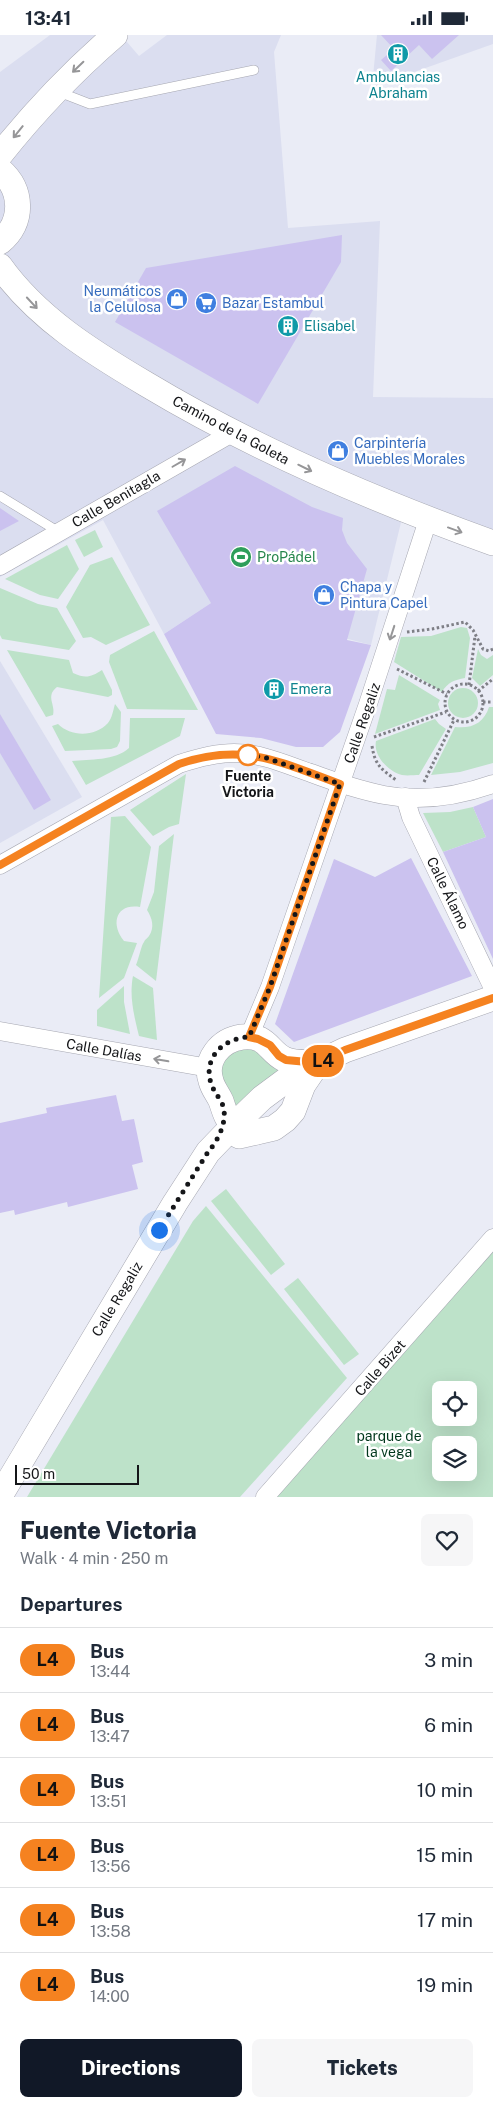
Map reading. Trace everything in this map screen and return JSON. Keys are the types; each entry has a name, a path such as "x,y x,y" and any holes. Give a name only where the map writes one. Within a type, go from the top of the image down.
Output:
{"street":[{"path":"0,155 54,90 81,63 115,35"},
{"path":"0,170 14,188 18,209 12,229 0,242"},
{"name":"Camino de la Goleta","path":"0,267 42,315 71,336 147,385 232,433 316,474 428,520 493,543"},
{"name":"Calle Benitagla","path":"0,566 232,433"},
{"name":"Calle Regaliz","path":"249,1037 270,987 382,664 428,520"},
{"path":"0,865 179,764 201,757 235,753 264,757 340,784 386,795 406,787 437,797 474,791 493,784"},
{"name":"Calle Álamo","path":"406,787 412,817 493,988"},
{"name":"Calle Regaliz","path":"0,1496 175,1203 208,1152 262,1098 291,1075 345,1050 493,998"},
{"name":"Calle Dalías","path":"0,1031 209,1068"},
{"path":"233,1127 214,1089 209,1068 211,1059 219,1048 231,1040 249,1037 258,1039 270,1045 291,1075"},
{"name":"Calle Bizet","path":"265,1497 493,1238"}],"lane":[{"path":"54,90 90,104 254,70"},
{"path":"0,496 60,532"}],"path":[{"path":"400,632 432,629 464,622 475,635 483,649 489,651 493,649"},
{"path":"469,685 475,635"},
{"path":"390,666 447,694"},
{"path":"478,691 493,679"},
{"path":"469,685 478,691 483,703 483,709 476,718 465,723 454,720 446,712 444,700 447,694 456,686 469,685"},
{"path":"483,703 493,703"},
{"path":"371,738 446,712"},
{"path":"371,733 374,760 383,771 406,787 423,783 454,720"}],"shaded area":[{"path":"50,35 121,35 139,56 167,35 281,35 274,52 288,228 380,221 373,397 493,398 493,536 407,498 371,645 211,603 164,634 103,520 0,577 0,72"},
{"path":"377,35 493,35 493,44 372,87"},
{"path":"0,661 82,797 0,843"}],"green space":[{"path":"95,530 103,547 84,557 75,540"},
{"path":"67,545 79,569 58,599 40,595 5,579"},
{"path":"112,557 150,625 106,645 91,637 83,638 66,607 90,565"},
{"path":"0,588 38,604 57,608 76,641 69,650 2,639 0,635"},
{"path":"461,627 467,628 470,638 465,678 452,682 442,692 394,662 401,637 431,636"},
{"path":"154,631 198,710 127,709 109,662 110,655"},
{"path":"478,649 481,655 487,659 493,655 493,675 480,686 472,678"},
{"path":"7,650 69,660 73,673 85,677 102,670 112,690 112,695 108,697 57,687 51,697 53,715 46,717"},
{"path":"399,675 440,700 438,704 440,710 375,734 387,689 395,690"},
{"path":"463,688 474,692 478,703 474,714 463,718 452,714 448,703 452,692"},
{"path":"115,704 121,712 120,741 117,747 111,749 65,751 52,726 58,724 69,731 83,734 97,731 108,723"},
{"path":"489,707 493,707 493,763 460,772 431,775 455,727 467,727 476,724 481,721"},
{"path":"130,718 185,718 180,736 86,785 72,761 110,757 129,748"},
{"path":"435,719 446,729 419,775 404,775 392,771 379,758 376,741"},
{"path":"186,774 179,824 153,836 130,810"},
{"path":"473,807 486,837 443,852 423,813 450,812"},
{"path":"125,816 151,847 140,907 125,908 118,916 117,922 117,928 124,941 137,943 124,978 99,998 111,817"},
{"path":"174,834 156,981 136,965 143,944 152,929 151,919 147,910 154,892 159,846"},
{"path":"133,976 153,988 157,1040 139,1036 132,999"},
{"path":"124,986 124,1002 130,1034 97,1026 97,1010"},
{"path":"255,1046 282,1069 235,1111 222,1090 222,1060 228,1052"},
{"path":"226,1189 285,1264 271,1275 211,1201"},
{"path":"206,1206 347,1378 240,1497 27,1497 193,1221"},
{"name":"parque de la vega","path":"493,1245 493,1497 273,1497"},
{"path":"298,1278 359,1354 344,1365 284,1289"}],"building":[{"name":"Ambulancias Abraham","path":"381,35 459,35 432,59 419,45 391,71 381,60 394,49"},
{"path":"342,235 341,262 258,404 115,322 146,268"},
{"path":"235,466 312,507 343,518 342,530 347,543 367,569 347,640 371,645 340,732 323,747 296,747 261,738 216,734 164,634 211,603 157,511"},
{"path":"0,508 19,521 0,531"},
{"path":"0,714 51,800 34,810 0,753"},
{"path":"493,799 493,959 443,852 486,837 473,807"},
{"path":"411,858 472,976 294,1042 275,1024 334,859 375,877"},
{"path":"116,1095 122,1121 134,1119 143,1162 132,1165 138,1189 68,1207 67,1202 15,1215 14,1210 0,1213 0,1123 47,1113 46,1108"}],"bus line":[{"name":"L4","path":"0,865 179,764 201,757 235,753 264,757 340,784 270,987 249,1037 270,1045 279,1056 286,1060 318,1063 345,1050 493,998"}],"place":[{"name":"Ambulancias Abraham","path":"398,54"},
{"name":"Neumáticos la Celulosa","path":"177,299"},
{"name":"Bazar Estambul","path":"206,303"},
{"name":"Elisabel","path":"288,326"},
{"name":"Carpintería Muebles Morales","path":"338,451"},
{"name":"ProPádel","path":"241,557"},
{"name":"Chapa y Pintura Capel","path":"324,595"},
{"name":"Emera","path":"274,689"},
{"name":"Fuente Victoria","path":"248,755"}],"route":[{"path":"159,1230 208,1152 218,1141 224,1109 210,1078 209,1068 211,1059 219,1048 231,1040 249,1037 270,987 340,784 264,757 248,755"}]}
